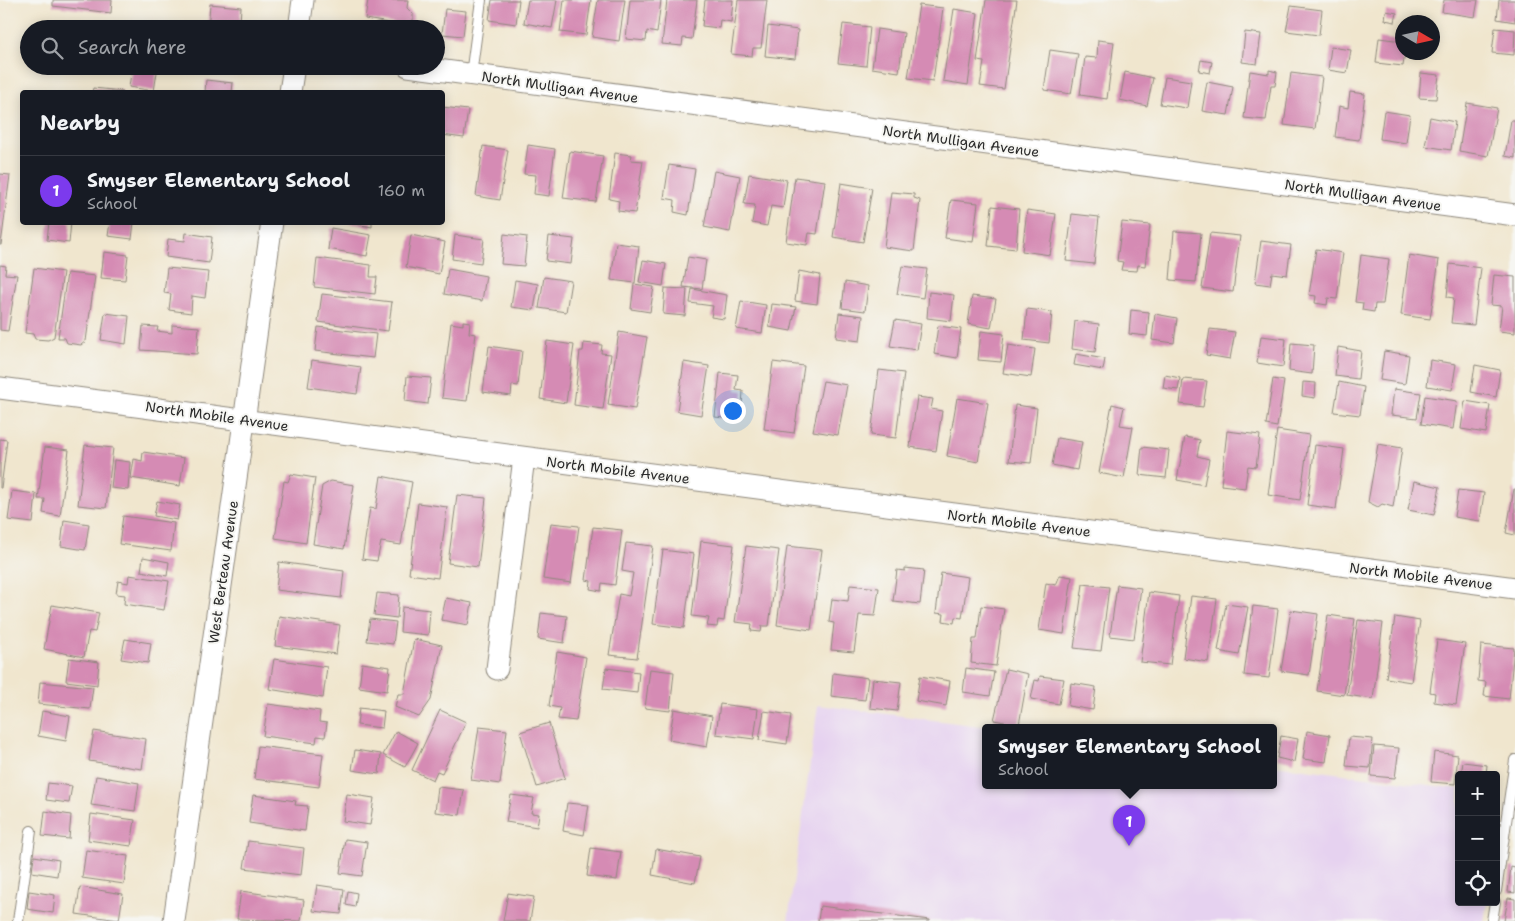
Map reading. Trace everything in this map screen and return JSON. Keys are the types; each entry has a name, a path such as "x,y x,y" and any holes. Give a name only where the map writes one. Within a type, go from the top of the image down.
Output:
{"street":[{"path":"300,20 303,0"},
{"name":"North Mulligan Avenue","path":"445,71 1515,215"},
{"path":"290,90 293,75"},
{"name":"West Berteau Avenue","path":"174,921 272,225"},
{"name":"North Mobile Avenue","path":"0,388 1515,588"},
{"path":"497,669 524,458"}],"lane":[{"path":"470,75 481,0"},
{"path":"1500,863 1515,760"},
{"path":"18,921 31,831"},
{"path":"1492,921 1494,906"}],"shaded area":[{"path":"818,705 982,726 982,789 1277,789 1277,766 1455,788 1455,906 1486,906 1484,921 788,921"}],"building":[{"path":"53,0 112,0 111,13 53,6"},
{"path":"368,0 408,0 407,8 413,14 413,20 365,19"},
{"path":"492,0 519,0 516,24 489,20"},
{"path":"528,0 557,0 552,28 524,23"},
{"path":"564,0 591,0 586,35 560,32"},
{"path":"598,0 625,0 619,41 592,37"},
{"path":"630,0 661,0 657,33 647,31 646,41 626,39"},
{"path":"667,0 697,0 692,39 683,38 682,46 662,44"},
{"path":"705,0 733,0 731,22 720,20 719,28 702,26"},
{"path":"738,0 767,0 761,48 753,48 752,56 731,54"},
{"path":"986,0 1017,0 1004,89 980,86 984,62 977,61"},
{"path":"1444,0 1478,0 1475,17 1442,12"},
{"path":"1499,0 1515,0 1515,22 1497,19"},
{"path":"210,4 241,7 240,20 209,20"},
{"path":"919,5 943,8 933,81 908,78"},
{"path":"1291,6 1322,10 1319,35 1286,31"},
{"path":"445,9 466,11 463,36 445,34"},
{"path":"954,9 978,13 968,85 943,81"},
{"path":"1386,11 1397,13 1395,15 1395,22 1385,20"},
{"path":"843,24 870,27 866,66 838,63"},
{"path":"768,26 798,30 795,59 765,56"},
{"path":"1495,28 1515,30 1514,55 1492,53"},
{"path":"877,29 904,33 899,72 872,68"},
{"path":"1245,32 1261,34 1257,64 1242,62"},
{"path":"1379,38 1395,40 1395,60 1404,60 1403,66 1376,63"},
{"path":"1098,40 1114,42 1107,99 1080,95 1085,57 1097,58"},
{"path":"1331,47 1351,50 1347,73 1328,70"},
{"path":"1050,50 1078,54 1071,94 1044,90"},
{"path":"1201,60 1212,62 1210,73 1199,71"},
{"path":"1269,70 1277,72 1275,86 1271,86 1266,120 1244,118 1250,71 1269,74"},
{"path":"1125,72 1153,78 1147,106 1120,100"},
{"path":"1291,73 1322,77 1315,129 1284,125"},
{"path":"1421,73 1439,75 1436,99 1419,98"},
{"path":"131,75 157,75 154,90 129,87"},
{"path":"1165,77 1191,81 1187,108 1160,104"},
{"path":"206,80 233,83 232,90 205,90"},
{"path":"1207,82 1233,87 1228,115 1202,111"},
{"path":"93,88 113,90 92,90"},
{"path":"1350,92 1365,94 1359,140 1335,137 1339,106 1348,108"},
{"path":"1467,103 1497,108 1488,156 1459,151"},
{"path":"445,107 468,110 464,138 445,135"},
{"path":"1384,111 1410,115 1406,143 1380,139"},
{"path":"1430,117 1455,122 1451,150 1425,146"},
{"path":"1511,120 1515,120 1515,158 1505,156"},
{"path":"528,145 555,149 549,196 534,194 536,175 524,174"},
{"path":"483,146 508,150 500,200 476,196"},
{"path":"570,151 603,156 596,202 563,198"},
{"path":"615,153 632,155 631,160 643,161 635,213 618,211 619,201 609,199"},
{"path":"669,165 695,169 688,215 674,212 675,200 664,198"},
{"path":"714,171 740,176 730,232 704,227"},
{"path":"0,174 10,175 1,245 0,245"},
{"path":"749,174 787,180 783,208 771,206 767,226 752,223 755,205 744,204"},
{"path":"795,177 825,181 817,234 809,233 807,245 786,242"},
{"path":"841,183 872,188 863,242 833,237"},
{"path":"891,192 914,194 914,198 920,200 914,251 884,247"},
{"path":"951,200 978,203 973,242 945,238"},
{"path":"992,206 1019,209 1016,249 988,246"},
{"path":"1027,210 1056,214 1050,255 1022,251"},
{"path":"1072,214 1099,217 1094,264 1066,261"},
{"path":"1122,222 1150,225 1145,266 1138,265 1137,271 1121,270 1123,262 1117,261"},
{"path":"49,225 71,225 69,243 47,240"},
{"path":"110,225 134,225 132,239 108,236"},
{"path":"331,228 371,235 367,256 328,249"},
{"path":"1174,231 1201,233 1196,282 1170,280"},
{"path":"186,233 212,237 209,263 166,257 168,239 185,241"},
{"path":"1210,233 1240,236 1233,292 1202,288"},
{"path":"504,234 527,237 524,266 501,264"},
{"path":"411,235 445,242 439,274 406,267"},
{"path":"455,235 484,239 481,263 452,259"},
{"path":"549,236 574,239 571,264 546,261"},
{"path":"1261,241 1291,245 1287,275 1272,273 1270,285 1255,283"},
{"path":"616,243 639,246 635,283 611,280"},
{"path":"1316,249 1343,253 1337,299 1328,298 1327,305 1315,303 1316,296 1309,295"},
{"path":"104,252 128,255 125,280 101,278"},
{"path":"1361,255 1389,259 1383,304 1375,304 1374,312 1362,310 1363,303 1355,302"},
{"path":"1409,255 1439,260 1430,319 1401,315"},
{"path":"688,257 706,260 702,289 683,287"},
{"path":"317,258 371,265 370,277 377,277 375,294 314,287"},
{"path":"643,260 666,264 663,286 639,282"},
{"path":"1450,264 1481,268 1474,325 1451,323 1454,298 1447,297"},
{"path":"0,265 6,266 5,274 17,275 8,331 0,330"},
{"path":"902,266 927,269 923,298 897,294"},
{"path":"34,268 63,272 54,337 48,340 35,339 33,334 25,333"},
{"path":"167,268 208,272 205,298 192,296 191,313 169,310 171,294 164,293"},
{"path":"448,269 486,276 482,301 444,294"},
{"path":"799,271 820,275 817,304 795,301"},
{"path":"67,273 95,276 86,341 81,345 67,343 65,338 58,338"},
{"path":"1494,275 1515,277 1515,333 1499,331 1502,306 1491,305"},
{"path":"544,277 571,281 566,312 539,308"},
{"path":"515,280 538,284 534,310 511,307"},
{"path":"845,282 868,286 865,311 842,308"},
{"path":"634,284 654,287 650,312 631,309"},
{"path":"665,288 687,289 685,316 663,314"},
{"path":"692,289 727,295 724,319 711,317 713,306 690,303"},
{"path":"929,292 954,295 951,321 927,318"},
{"path":"322,294 392,302 388,331 318,322"},
{"path":"972,296 996,299 991,328 968,324"},
{"path":"741,301 766,305 762,333 736,329"},
{"path":"772,304 796,307 791,331 769,327"},
{"path":"1027,309 1052,312 1049,343 1024,340"},
{"path":"1131,310 1149,312 1147,336 1129,334"},
{"path":"105,313 129,316 126,344 101,340"},
{"path":"839,313 863,316 860,341 836,338"},
{"path":"1155,314 1177,318 1174,343 1152,340"},
{"path":"895,320 921,324 917,350 890,346"},
{"path":"463,321 470,322 469,333 476,334 467,401 442,398 451,323 463,325"},
{"path":"1075,321 1099,324 1095,352 1072,349"},
{"path":"172,325 199,327 197,354 141,350 143,326 158,327 157,331 172,333"},
{"path":"938,326 961,329 957,358 934,354"},
{"path":"318,327 376,334 373,358 315,351"},
{"path":"1210,329 1235,332 1230,359 1206,355"},
{"path":"981,331 1004,334 1001,362 978,360"},
{"path":"619,332 647,337 635,409 608,405"},
{"path":"1261,336 1286,339 1283,367 1257,363"},
{"path":"547,341 574,345 566,403 540,399"},
{"path":"584,343 602,345 601,353 611,354 603,409 574,405 580,351 583,351"},
{"path":"1291,343 1314,345 1312,374 1289,371"},
{"path":"1008,345 1035,349 1031,377 1003,373"},
{"path":"489,346 522,351 518,386 512,385 511,396 483,392"},
{"path":"1338,347 1361,351 1358,379 1335,376"},
{"path":"1384,351 1409,355 1405,384 1380,380"},
{"path":"1076,354 1105,359 1103,370 1074,365"},
{"path":"312,360 361,367 357,394 308,387"},
{"path":"1430,360 1456,364 1452,390 1427,386"},
{"path":"684,362 709,366 701,415 677,411"},
{"path":"773,362 804,366 794,433 764,429"},
{"path":"1475,365 1500,370 1496,397 1471,392"},
{"path":"879,370 904,373 896,438 871,435"},
{"path":"720,373 738,375 736,390 743,391 741,420 715,417"},
{"path":"1165,375 1180,378 1178,390 1163,388"},
{"path":"407,376 431,378 428,404 405,401"},
{"path":"1183,379 1207,381 1203,407 1180,404"},
{"path":"1273,379 1284,381 1277,427 1266,425"},
{"path":"823,381 847,385 838,435 813,431"},
{"path":"1303,382 1316,383 1315,398 1302,396"},
{"path":"1339,382 1364,387 1360,415 1334,412"},
{"path":"1394,389 1421,393 1417,418 1391,415"},
{"path":"1425,396 1457,401 1453,429 1421,424"},
{"path":"917,397 933,399 931,409 942,411 936,451 910,447"},
{"path":"957,398 988,403 978,462 947,456"},
{"path":"1465,401 1490,405 1486,433 1461,429"},
{"path":"1112,404 1124,407 1120,425 1133,427 1124,478 1099,473"},
{"path":"1015,405 1037,408 1031,463 1009,461"},
{"path":"1277,430 1309,435 1300,500 1268,495"},
{"path":"1227,431 1260,435 1256,467 1248,466 1245,488 1221,485"},
{"path":"1185,437 1200,440 1197,456 1209,459 1204,485 1177,480"},
{"path":"1057,438 1082,442 1077,470 1052,465"},
{"path":"0,439 7,440 1,488 0,488"},
{"path":"1378,444 1402,448 1393,507 1382,504 1378,507 1368,502"},
{"path":"85,445 113,448 106,508 78,505"},
{"path":"1315,445 1344,449 1336,509 1307,505"},
{"path":"45,447 69,450 60,516 43,513 45,499 38,499"},
{"path":"1142,447 1169,450 1166,478 1139,475"},
{"path":"143,452 184,458 180,486 131,478 134,459 142,461"},
{"path":"114,460 130,462 128,490 111,488"},
{"path":"291,474 315,478 306,543 275,538 284,481 288,482"},
{"path":"381,476 412,482 401,545 381,542 377,561 362,559 370,508 376,509"},
{"path":"331,481 354,485 344,549 313,544 322,486"},
{"path":"1414,481 1440,487 1434,515 1408,510"},
{"path":"1515,489 1515,535 1506,533"},
{"path":"1458,490 1484,493 1480,521 1454,517"},
{"path":"12,491 36,494 33,523 8,520"},
{"path":"457,495 486,498 478,567 448,563"},
{"path":"157,501 180,505 177,520 154,516"},
{"path":"418,503 447,507 438,578 409,574"},
{"path":"123,516 174,523 171,551 119,544"},
{"path":"64,520 89,524 85,550 61,546"},
{"path":"551,523 579,526 571,583 543,579"},
{"path":"593,527 622,530 615,585 602,583 601,591 590,589 591,581 586,580"},
{"path":"701,541 734,545 724,621 718,620 717,627 707,626 709,618 692,616"},
{"path":"626,543 653,546 637,658 609,655 619,594 629,596 633,573 622,571"},
{"path":"746,546 779,550 769,626 762,626 761,632 751,631 752,624 735,622"},
{"path":"787,546 822,550 811,630 777,625"},
{"path":"663,550 694,554 684,628 653,624"},
{"path":"143,557 169,562 167,576 141,571"},
{"path":"279,562 344,571 341,598 276,590"},
{"path":"905,568 924,570 920,604 893,601 897,570 905,571"},
{"path":"941,573 968,577 962,618 955,617 954,623 943,621 944,614 936,613"},
{"path":"129,575 169,581 164,610 124,604 125,595 116,594 118,581 128,583"},
{"path":"1060,575 1072,577 1064,634 1039,630 1046,583 1056,585"},
{"path":"1083,584 1109,587 1101,651 1074,648"},
{"path":"850,585 879,588 875,616 859,615 854,652 831,650 834,623 829,622 832,599 848,601"},
{"path":"1117,585 1141,588 1134,639 1110,636"},
{"path":"1149,592 1179,596 1170,665 1140,662"},
{"path":"377,593 399,595 397,618 374,615"},
{"path":"1191,596 1217,599 1208,662 1183,658"},
{"path":"446,598 472,603 468,625 441,620"},
{"path":"1226,604 1248,607 1239,655 1218,651"},
{"path":"52,605 99,613 95,632 89,631 84,657 44,649"},
{"path":"981,606 1004,609 996,666 971,663 973,639 977,639"},
{"path":"1253,606 1278,609 1269,678 1244,675"},
{"path":"402,607 430,610 428,635 400,632"},
{"path":"1291,610 1318,614 1309,675 1281,671"},
{"path":"541,613 567,616 564,643 538,639"},
{"path":"1328,615 1355,619 1344,695 1317,691"},
{"path":"279,616 340,625 336,654 275,646"},
{"path":"1395,617 1420,621 1411,682 1386,678"},
{"path":"370,619 396,622 393,644 367,641"},
{"path":"1358,620 1383,623 1373,699 1347,695"},
{"path":"125,639 151,643 148,663 121,659"},
{"path":"414,639 442,645 431,700 419,717 395,707 398,694 404,694"},
{"path":"1437,640 1465,644 1456,705 1434,702 1435,693 1430,692"},
{"path":"1481,645 1514,648 1509,699 1484,696 1486,682 1478,681"},
{"path":"557,652 586,657 576,721 558,719 560,708 549,706"},
{"path":"69,658 99,662 97,685 66,681"},
{"path":"274,659 327,667 323,698 269,689"},
{"path":"362,663 390,667 387,691 359,687"},
{"path":"606,668 639,672 637,693 603,689"},
{"path":"966,668 994,672 990,696 963,692"},
{"path":"650,669 674,672 670,711 645,708"},
{"path":"1006,669 1028,674 1019,724 994,720"},
{"path":"833,673 868,678 865,700 831,696"},
{"path":"920,676 950,681 946,706 916,701"},
{"path":"1040,676 1064,679 1059,704 1031,699 1035,680 1039,681"},
{"path":"873,679 901,682 897,711 870,708"},
{"path":"40,682 93,687 90,709 38,704"},
{"path":"1071,683 1096,687 1093,710 1068,706"},
{"path":"268,704 320,711 319,722 327,723 325,737 317,736 316,743 263,736"},
{"path":"720,704 758,709 754,739 716,734"},
{"path":"359,708 384,711 382,728 357,725"},
{"path":"674,709 712,716 707,747 669,740"},
{"path":"440,710 466,722 442,773 437,771 433,780 412,770"},
{"path":"42,711 70,716 66,741 38,736"},
{"path":"764,711 791,715 787,744 759,740"},
{"path":"549,723 565,778 537,787 520,732"},
{"path":"479,727 507,730 500,784 471,780"},
{"path":"94,731 146,739 142,769 89,761"},
{"path":"396,731 418,743 405,767 383,755"},
{"path":"1307,731 1330,735 1326,762 1303,759"},
{"path":"1281,736 1298,739 1294,762 1277,758"},
{"path":"1349,737 1373,739 1370,768 1346,766"},
{"path":"258,746 323,754 319,787 254,779"},
{"path":"1374,746 1399,748 1395,778 1371,776"},
{"path":"355,750 381,754 379,774 352,770"},
{"path":"1434,752 1458,755 1455,784 1431,782"},
{"path":"1463,762 1487,765 1486,771 1462,771"},
{"path":"96,776 139,783 135,811 91,805"},
{"path":"48,783 72,786 69,803 46,800"},
{"path":"438,787 464,790 460,815 435,812"},
{"path":"347,794 374,798 370,825 343,821"},
{"path":"253,795 296,801 295,805 308,806 305,831 249,823"},
{"path":"511,795 534,798 531,813 539,814 537,827 506,822"},
{"path":"567,803 589,805 584,835 563,831"},
{"path":"45,811 71,815 69,839 42,836"},
{"path":"91,814 135,820 131,846 88,840"},
{"path":"345,839 367,842 362,876 340,873"},
{"path":"248,841 304,848 301,875 244,868"},
{"path":"591,848 621,852 617,880 587,876"},
{"path":"656,849 700,857 695,883 652,875"},
{"path":"86,850 128,856 124,884 82,878"},
{"path":"34,856 59,860 57,876 32,872"},
{"path":"1511,867 1515,868 1515,893 1508,892"},
{"path":"317,885 344,889 341,914 313,911"},
{"path":"80,887 123,894 119,920 76,914"},
{"path":"29,891 55,895 53,913 27,909"},
{"path":"241,891 304,900 301,921 237,919"},
{"path":"348,891 357,893 355,907 346,905"},
{"path":"508,893 534,897 530,921 503,921"},
{"path":"1508,898 1515,899 1515,921 1504,921"},
{"path":"820,906 930,920 930,921 818,921"}],"place":[{"name":"Smyser Elementary School","path":"1129,846"}]}
